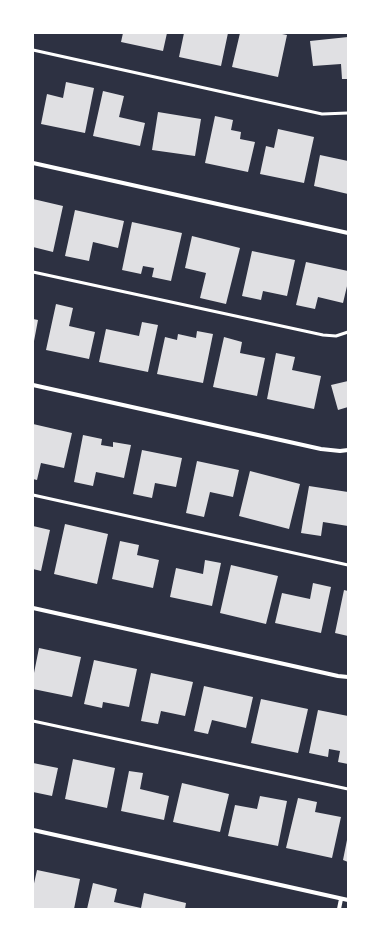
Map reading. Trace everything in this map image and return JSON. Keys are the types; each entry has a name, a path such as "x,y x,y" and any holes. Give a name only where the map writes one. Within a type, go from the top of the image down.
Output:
{"street":[{"path":"33,163 348,233"},
{"path":"33,385 321,449 340,451 348,450"},
{"path":"33,608 348,677"},
{"path":"33,830 348,900"},
{"path":"338,909 341,899"}],"lane":[{"path":"33,50 322,114 348,113"},
{"path":"33,272 323,335 336,336 348,332"},
{"path":"33,495 348,565"},
{"path":"33,721 348,789"}],"building":[{"path":"123,33 167,33 163,51 121,42"},
{"path":"184,33 228,33 221,66 179,57"},
{"path":"240,33 277,33 287,35 278,77 232,67"},
{"path":"348,37 348,79 342,79 341,64 313,66 310,41"},
{"path":"66,82 94,88 85,133 41,124 47,94 63,98"},
{"path":"103,91 124,96 119,117 145,123 140,146 93,136"},
{"path":"158,112 201,119 195,156 152,150"},
{"path":"215,116 233,120 231,130 241,132 240,139 255,142 248,172 205,163"},
{"path":"278,129 314,137 304,183 260,174 266,146 274,148"},
{"path":"320,155 348,161 348,194 314,186"},
{"path":"33,199 63,206 53,252 33,247"},
{"path":"75,210 124,221 118,248 93,242 89,261 65,256"},
{"path":"132,222 182,233 171,281 152,277 154,268 143,266 141,274 122,270"},
{"path":"192,236 240,248 226,304 200,298 206,273 185,268"},
{"path":"252,251 295,260 287,296 263,291 261,300 242,296"},
{"path":"306,262 348,271 348,282 343,303 318,297 315,309 296,305"},
{"path":"56,304 73,308 69,326 95,332 89,359 46,350"},
{"path":"33,319 38,320 34,341 33,341"},
{"path":"142,322 158,325 148,372 99,362 106,329 139,336"},
{"path":"197,331 213,334 203,383 157,374 165,337 177,340 178,334 196,338"},
{"path":"224,337 242,342 240,353 265,358 257,396 213,387"},
{"path":"276,353 295,357 292,370 321,376 314,409 267,399"},
{"path":"348,381 348,407 338,410 331,385"},
{"path":"33,424 72,433 64,468 41,463 37,480 33,479"},
{"path":"83,435 102,439 101,445 113,447 113,442 131,445 124,478 96,472 93,486 74,482"},
{"path":"142,450 182,458 176,487 155,483 152,498 133,494"},
{"path":"197,461 239,470 233,497 210,492 204,517 186,513"},
{"path":"250,471 300,484 289,529 239,516"},
{"path":"309,486 348,492 348,526 323,522 321,536 301,533"},
{"path":"65,524 108,534 97,584 54,574"},
{"path":"33,526 50,530 41,571 33,569"},
{"path":"120,541 139,545 137,555 159,560 153,588 112,579"},
{"path":"205,560 221,563 212,606 170,597 176,568 203,574"},
{"path":"231,565 278,576 266,624 220,613"},
{"path":"313,583 331,587 321,633 275,623 282,593 310,599"},
{"path":"344,590 348,591 348,636 335,633"},
{"path":"39,648 81,657 72,697 33,689 33,678"},
{"path":"94,660 137,669 129,707 103,702 102,708 84,704"},
{"path":"151,673 193,682 185,716 161,711 158,724 141,721"},
{"path":"204,686 253,697 246,728 212,720 208,734 194,731"},
{"path":"261,699 308,709 298,753 251,743"},
{"path":"318,710 348,716 348,764 338,762 340,751 329,749 328,757 309,753"},
{"path":"73,759 115,768 107,808 65,799"},
{"path":"33,763 58,768 52,796 33,792"},
{"path":"129,771 143,773 140,789 169,796 164,820 121,811"},
{"path":"182,783 229,794 220,832 173,822"},
{"path":"260,796 287,801 278,846 228,836 235,805 257,809"},
{"path":"298,798 317,802 315,812 341,817 332,858 286,848"},
{"path":"348,840 348,862 343,860"},
{"path":"37,870 80,879 74,909 33,909 33,888"},
{"path":"93,883 117,889 114,902 141,908 144,893 186,903 185,909 87,909"}]}
